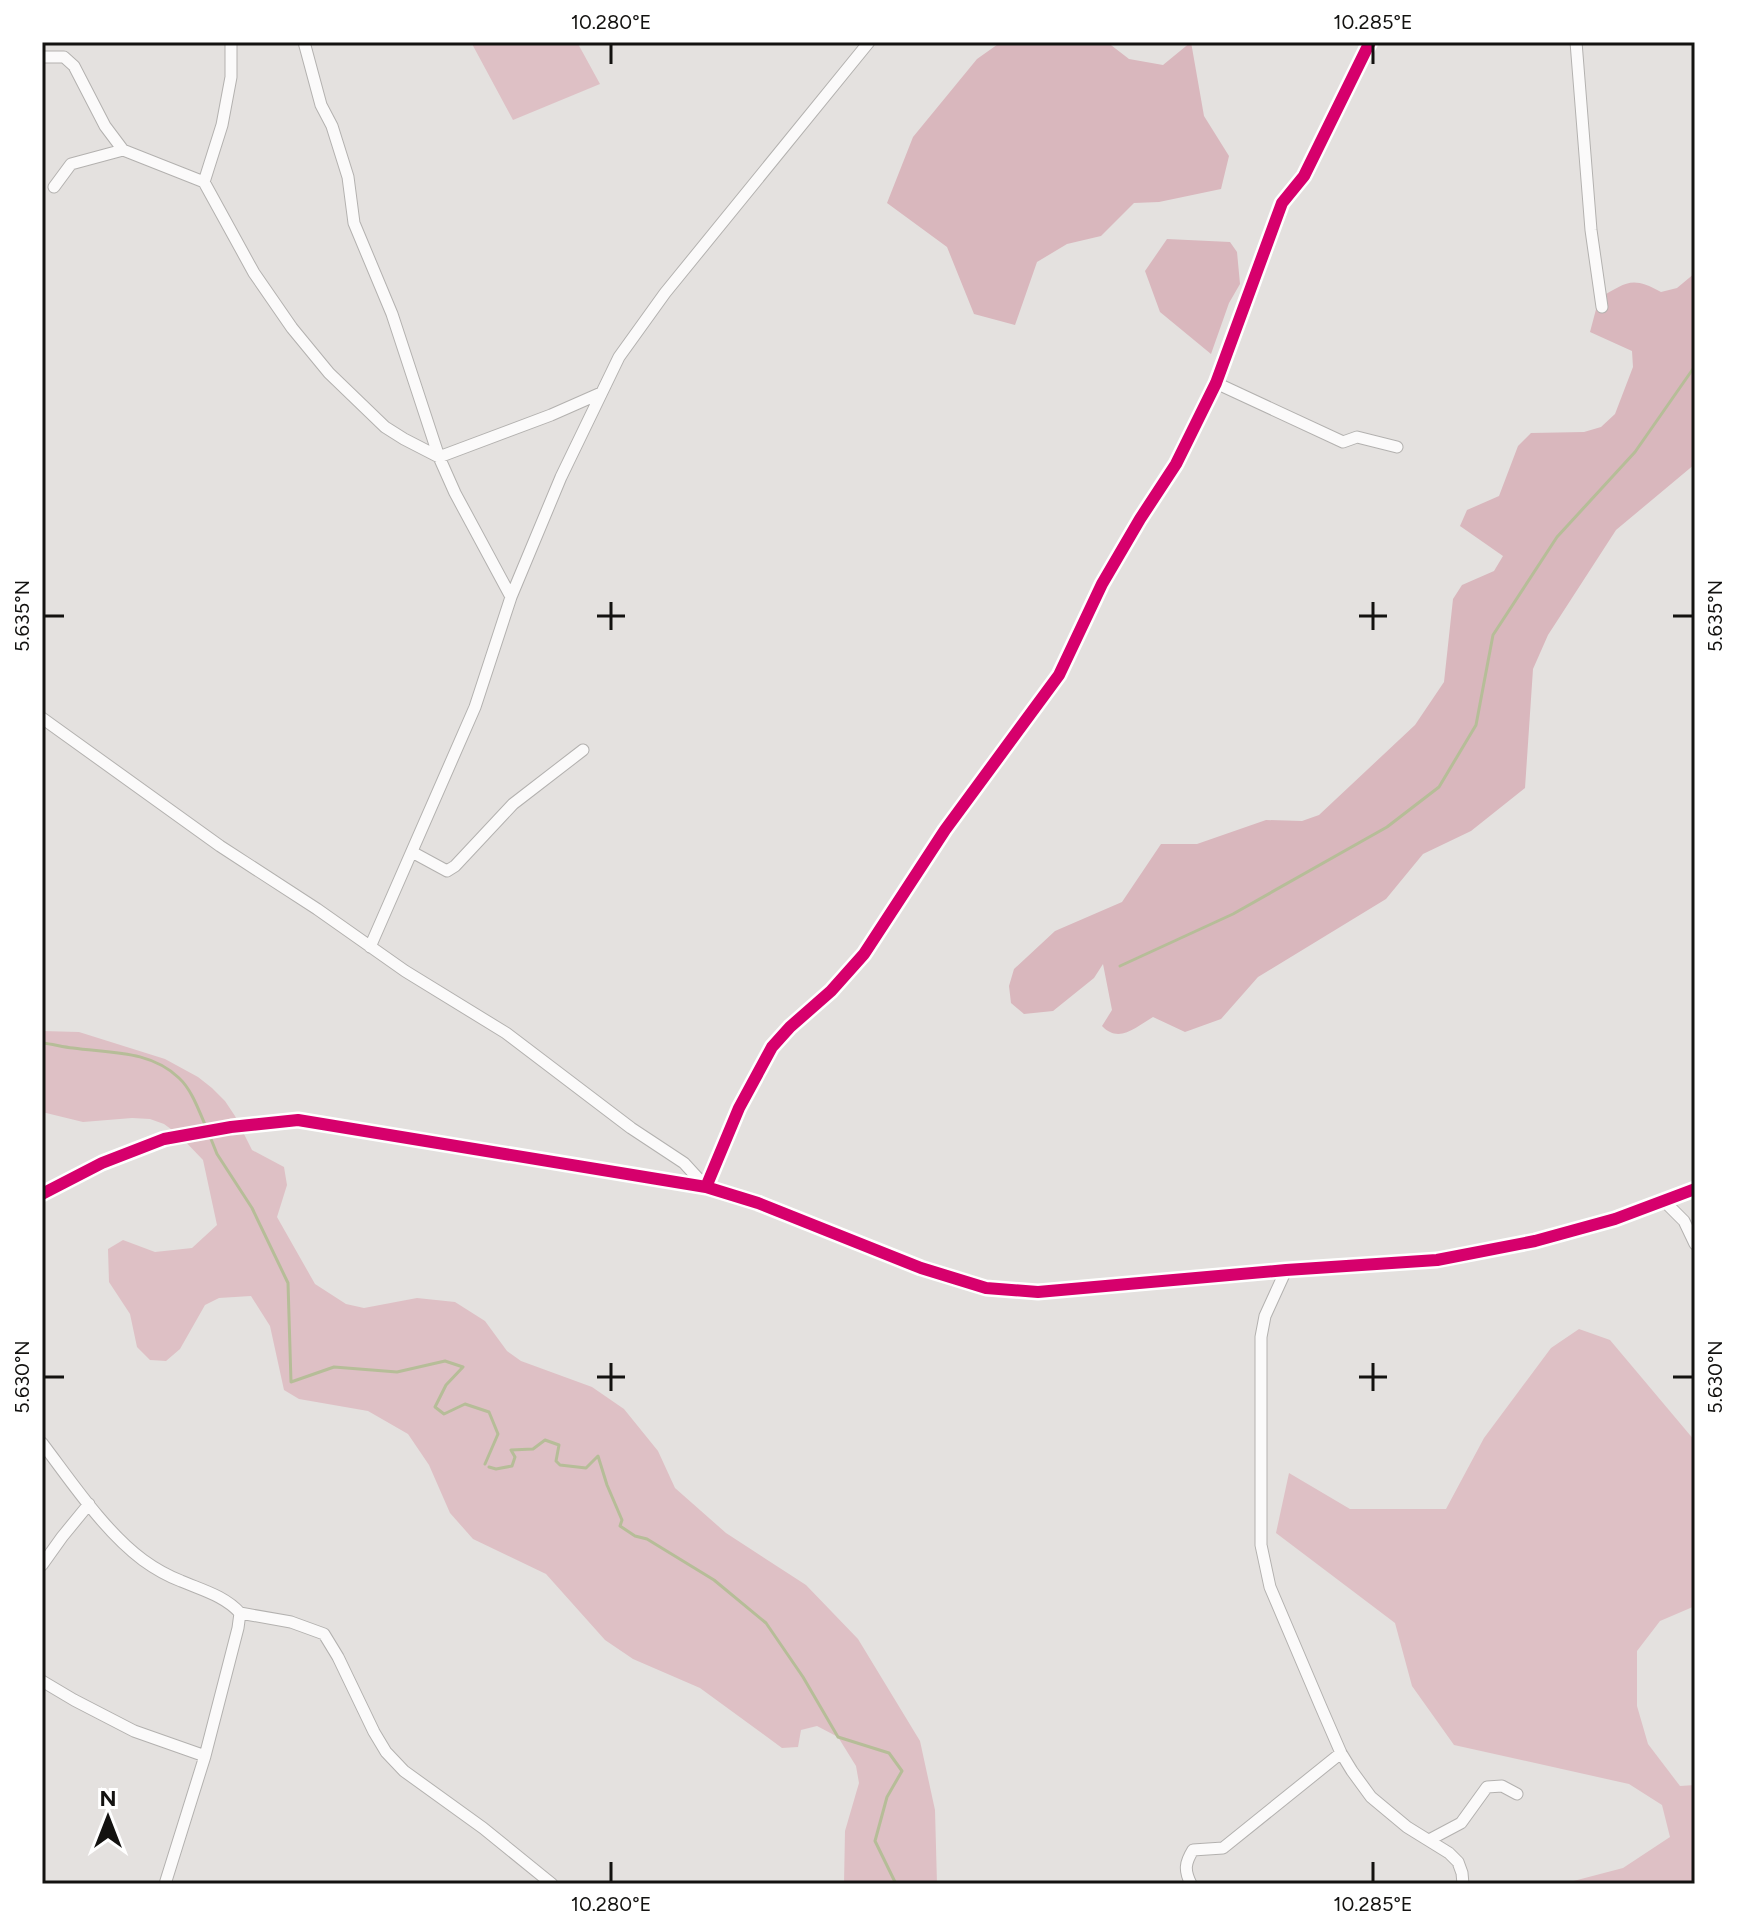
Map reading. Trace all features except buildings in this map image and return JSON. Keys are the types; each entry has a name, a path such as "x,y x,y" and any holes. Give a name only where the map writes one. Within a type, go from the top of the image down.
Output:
{"street":[{"path":"204,182 222,125 231,77 231,42"},
{"path":"304,42 321,105 332,126 348,177 354,223 392,314 439,457 511,597"},
{"path":"370,947 475,707 511,597 561,477 619,357 665,293 869,42"},
{"path":"706,1187 739,1108 772,1047 831,991 864,954 945,830 1059,675 1102,584 1176,464 1216,383 1282,203 1304,176 1370,42"},
{"path":"1576,42 1591,230 1602,307"},
{"path":"42,57 64,57 74,66 105,126 123,150 204,182 254,273 292,328 329,373 385,427 404,439 439,457 601,393"},
{"path":"54,187 71,164 123,150"},
{"path":"1216,383 1343,442 1357,437 1397,447"},
{"path":"42,718 152,798 370,947 506,1033 631,1128 684,1163 706,1187"},
{"path":"412,852 447,871 513,804 583,750"},
{"path":"42,1194 102,1163 164,1139 231,1127 298,1120 706,1187 758,1203 921,1268 986,1288 1038,1292 1437,1260 1535,1241 1615,1219 1695,1189"},
{"path":"1664,1201 1684,1221 1695,1244"},
{"path":"1286,1270 1265,1316 1261,1337 1261,1545 1270,1587 1341,1753 1371,1797 1407,1827 1458,1862 1463,1884"},
{"path":"42,1443 89,1504 143,1560 176,1579 232,1604 240,1613 291,1622 324,1634 386,1752 404,1771 483,1828 552,1884"},
{"path":"42,1565 89,1504"},
{"path":"165,1884 205,1756 240,1613"},
{"path":"42,1681 134,1731 205,1756"},
{"path":"1191,1884 1186,1874 1186,1861 1193,1850 1223,1848 1341,1753"},
{"path":"1429,1840 1461,1823 1487,1787 1502,1786 1517,1794"}],"shaded area":[{"path":"471,42 577,42 600,84 513,120"},
{"path":"1001,42 1107,42 1129,59 1163,65 1191,42 1204,116 1229,156 1221,189 1159,202 1134,203 1101,236 1067,244 1037,262 1015,325 974,314 947,247 887,203 913,137 977,59"},
{"path":"1167,239 1230,242 1237,252 1240,284 1229,303 1211,354 1160,312 1145,271"},
{"path":"1695,273 1695,464 1616,530 1548,635 1533,669 1525,788 1471,831 1423,854 1386,899 1258,977 1221,1019 1185,1032 1153,1017 1128,1032 1115,1034 1108,1031 1102,1026 1112,1010 1103,964 1094,978 1053,1011 1024,1014 1011,1003 1009,986 1014,969 1055,931 1122,902 1161,844 1197,844 1266,820 1302,821 1319,815 1415,725 1444,682 1453,599 1462,585 1494,571 1503,556 1460,526 1467,510 1499,496 1518,446 1531,433 1584,432 1601,427 1615,414 1633,367 1632,351 1590,332 1599,298 1635,282 1661,292 1677,288"},
{"path":"42,1031 79,1032 165,1059 212,1088 235,1116 252,1150 284,1167 287,1185 277,1217 315,1284 346,1304 364,1308 417,1298 455,1302 485,1321 507,1351 521,1361 592,1387 624,1409 658,1451 675,1488 726,1533 806,1585 858,1639 920,1741 935,1810 937,1884 844,1884 845,1831 859,1783 856,1766 838,1737 817,1726 801,1730 798,1747 782,1748 700,1688 633,1659 605,1640 546,1574 473,1539 450,1513 429,1465 408,1434 368,1411 299,1399 284,1390 270,1326 251,1296 219,1298 205,1305 180,1349 166,1361 150,1360 137,1347 130,1314 109,1282 108,1249 123,1240 155,1252 192,1248 217,1225 203,1160 179,1135 150,1119 83,1122 42,1112"},
{"path":"1579,1329 1610,1340 1695,1441 1695,1606 1660,1621 1637,1651 1637,1706 1648,1744 1680,1786 1695,1785 1695,1884 1562,1884 1623,1868 1670,1837 1662,1805 1629,1784 1454,1745 1412,1686 1395,1623 1276,1533 1289,1473 1350,1509 1446,1509 1484,1438 1551,1348"}],"waterway":[{"path":"1120,966 1233,914 1387,827 1439,787 1476,725 1493,635 1557,537 1635,452 1695,366"},
{"path":"42,1043 129,1054 155,1062 184,1083 206,1127"},
{"path":"209,1134 217,1154 252,1208 288,1283 291,1382 334,1367 397,1372 445,1361 463,1367 446,1385 435,1407 444,1414 465,1404 489,1412 498,1434 485,1464"},
{"path":"489,1467 512,1466 515,1457 511,1450 533,1449 545,1440 559,1445 556,1461 560,1465 586,1468 598,1456 622,1520 620,1526 714,1580 766,1623 803,1677 838,1737 889,1753 902,1771 887,1797 875,1841 896,1884"}],"cycle path":[{"path":"706,1187 739,1108 772,1047 831,991 864,954 945,830 1059,675 1102,584 1176,464 1216,383 1282,203 1304,176 1370,42"},
{"path":"42,1194 102,1163 164,1139 231,1127 298,1120 706,1187 758,1203 921,1268 986,1288 1038,1292 1437,1260 1535,1241 1615,1219 1695,1189"}]}
